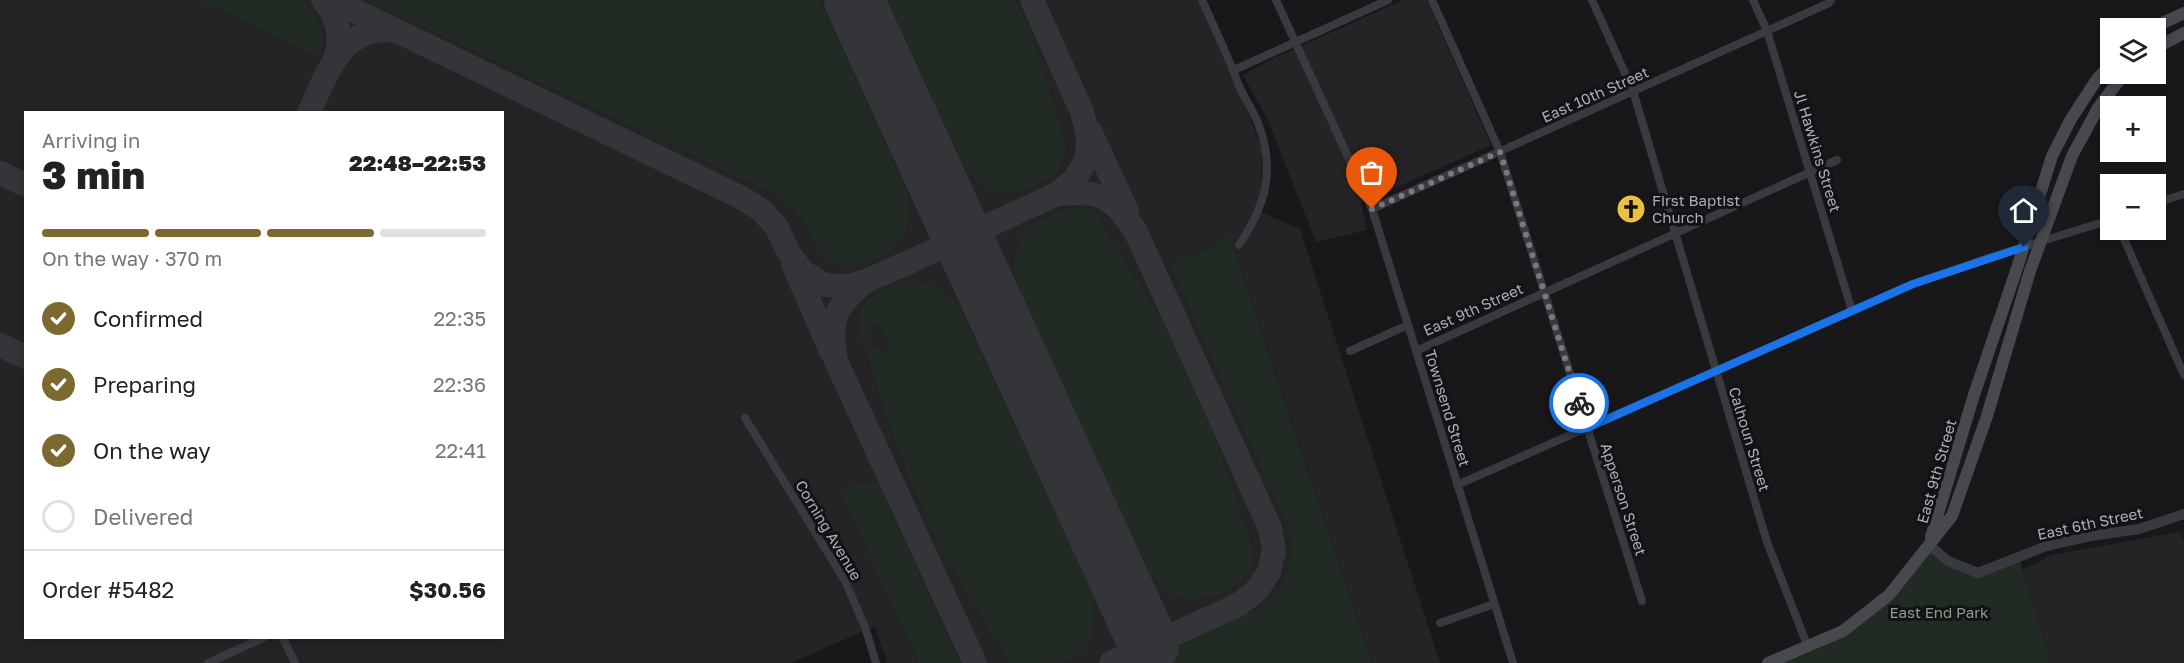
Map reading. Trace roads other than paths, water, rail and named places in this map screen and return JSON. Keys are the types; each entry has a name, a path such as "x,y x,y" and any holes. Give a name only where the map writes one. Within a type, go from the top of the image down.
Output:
{"main road":[{"path":"2166,21 2184,13"},
{"path":"2166,43 2184,33"},
{"name":"East 9th Street","path":"1929,545 1973,398 2052,156 2071,119 2100,76"},
{"name":"East 9th Street","path":"1929,545 1952,516 1987,416 2041,241 2072,156 2098,108 2116,84"},
{"path":"1768,663 1843,631 1889,595 1929,545"}],"street":[{"path":"1202,0 1266,145 1268,166 1265,192 1239,244"},
{"name":"Townsend Street","path":"1276,0 1372,209 1513,663"},
{"path":"1234,70 1388,0"},
{"name":"Apperson Street","path":"1432,0 1500,152 1642,601"},
{"name":"Calhoun Street","path":"1592,0 1633,91 1767,542 1808,647"},
{"name":"Jl Hawkins Street","path":"1753,0 1767,31 1852,311"},
{"name":"East 10th Street","path":"1372,209 1830,1"},
{"name":"East 9th Street","path":"1416,351 1837,160"},
{"path":"2166,200 2184,194"},
{"path":"1457,485 1943,272 2100,223"},
{"path":"2125,240 2180,351 2184,375"},
{"name":"East 9th Street","path":"1350,351 1408,325"},
{"name":"Corning Avenue","path":"745,418 845,581 865,627 876,663"},
{"name":"East 6th Street","path":"1929,545 1948,561 1978,573 2057,543 2139,529 2184,514"},
{"path":"1440,623 1494,604"},
{"path":"208,663 261,639"},
{"path":"283,639 295,663"}],"place":[{"name":"First Baptist Church","path":"1631,209"}],"park label":[{"name":"East End Park","path":"1939,612"}]}
